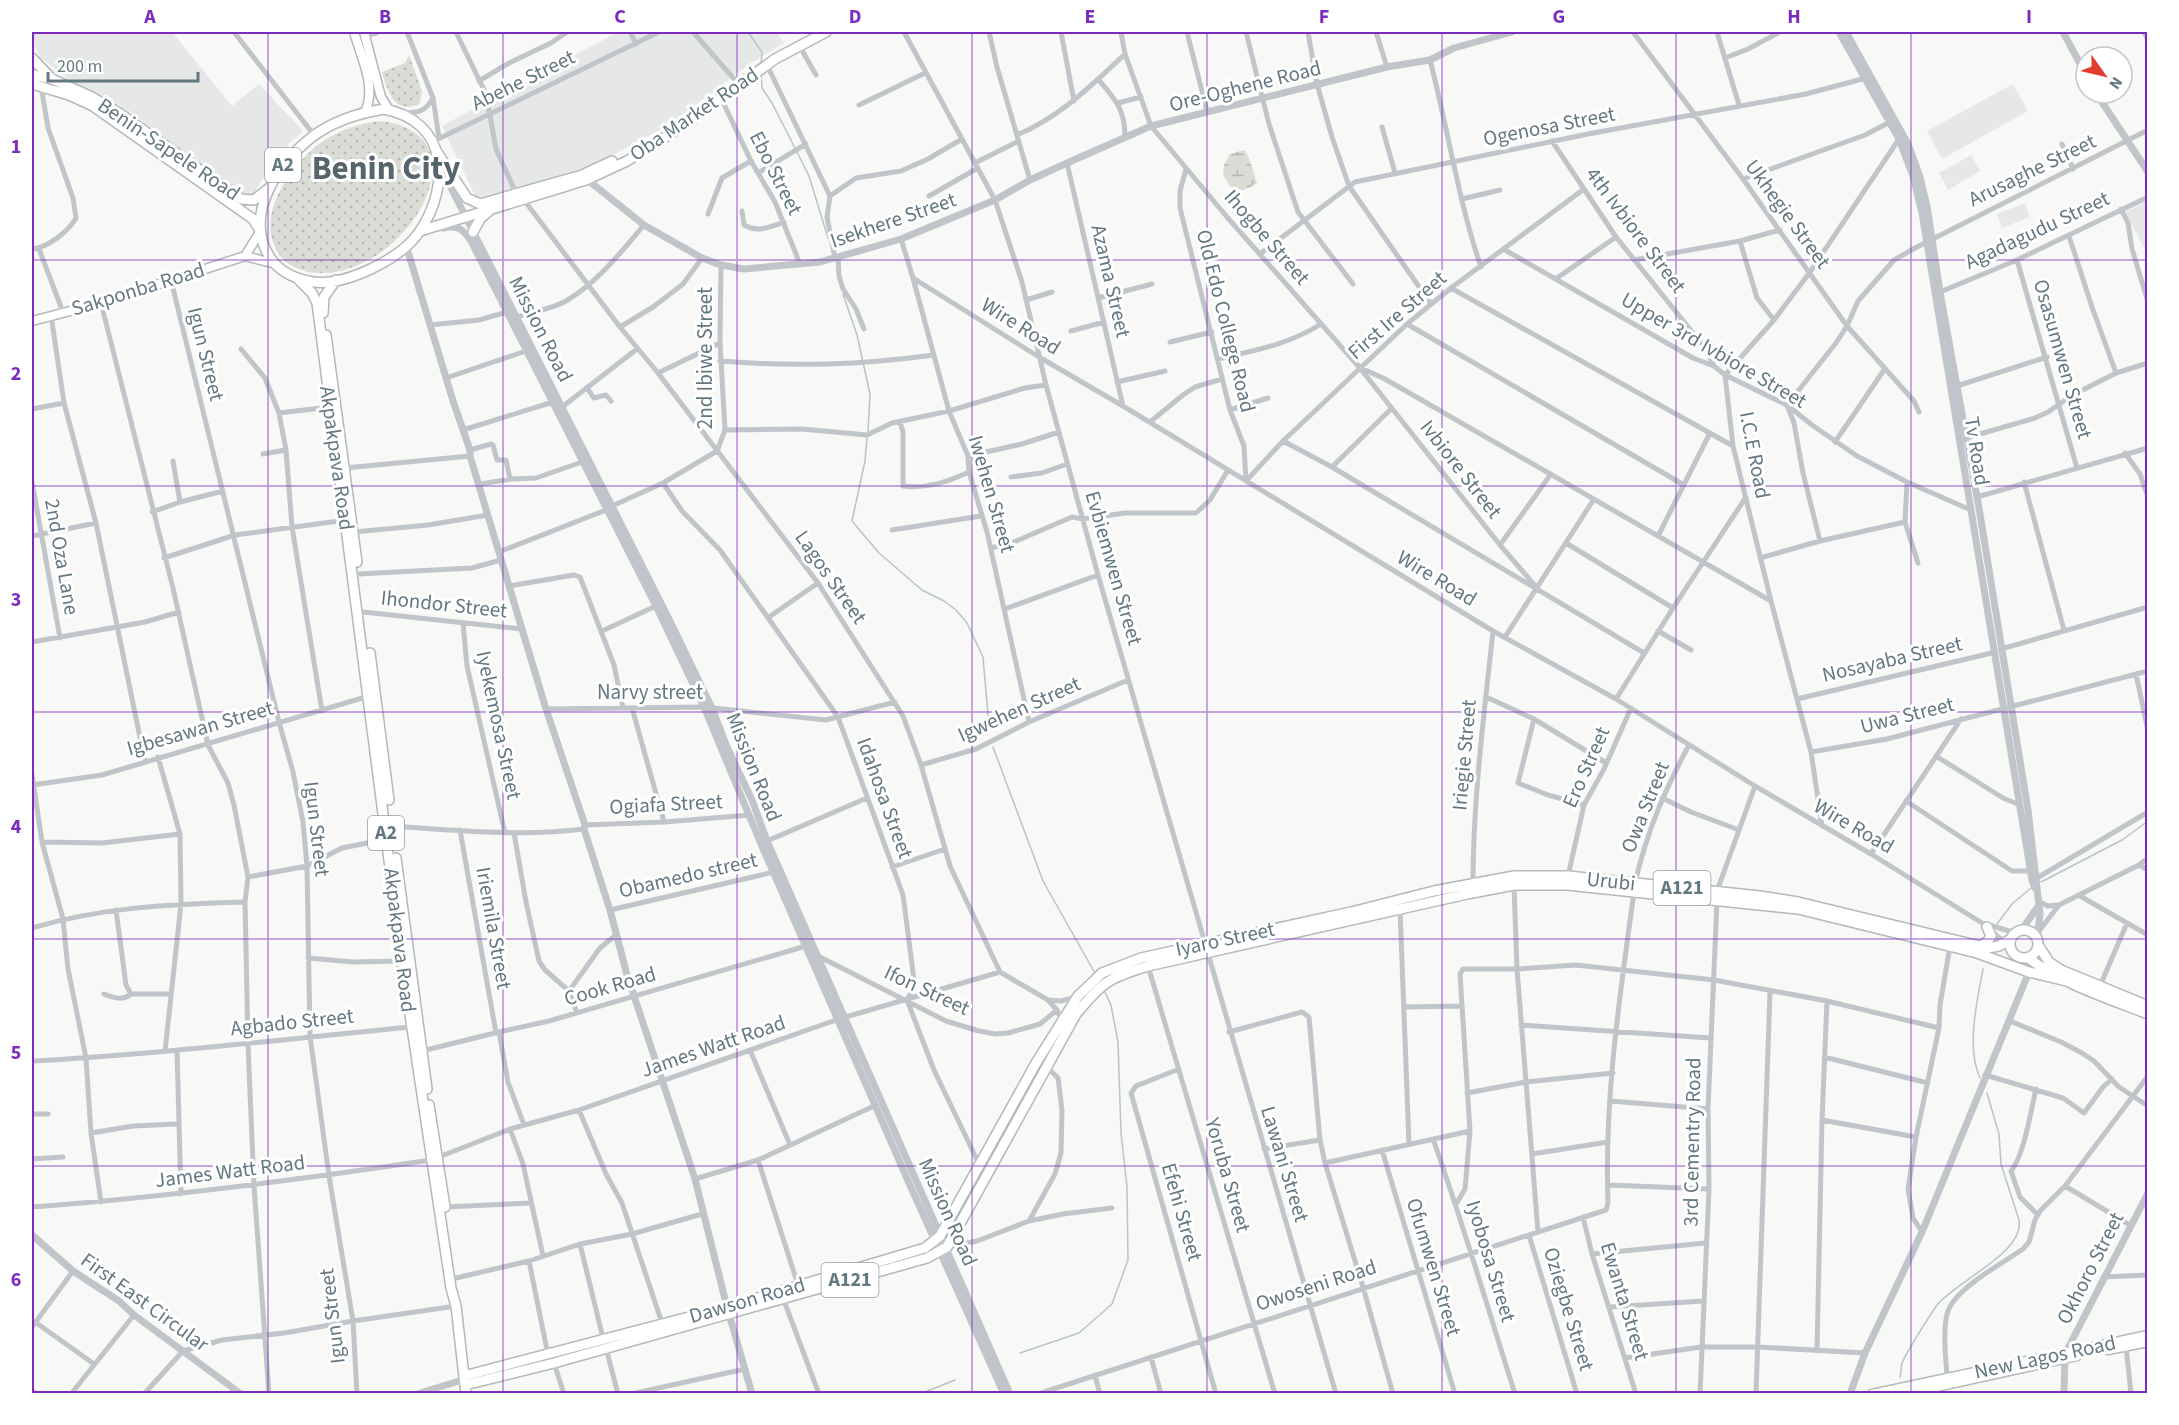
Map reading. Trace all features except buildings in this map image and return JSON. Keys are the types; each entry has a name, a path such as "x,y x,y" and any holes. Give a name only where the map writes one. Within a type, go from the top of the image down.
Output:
{"main road":[{"path":"354,32 371,90 370,101 365,112"},
{"name":"Oba Market Road","path":"437,152 467,198 480,204 584,177 659,137 772,54 813,32"},
{"name":"Oba Market Road","path":"423,230 525,200 584,177 662,141 767,65 799,45 826,32"},
{"path":"364,33 381,97 389,110"},
{"path":"32,58 52,79"},
{"name":"Benin-Sapele Road","path":"36,80 52,79 92,97 119,113 241,199 254,200 270,187"},
{"name":"Benin-Sapele Road","path":"36,80 93,106 116,121 254,219 260,231"},
{"name":"A2","path":"389,110 400,112 420,124 436,140 440,166 439,181 435,200 423,230 378,266 351,278 318,282 297,278 272,263 265,250 260,231 262,207 270,187 282,166 314,135 340,121 365,112 389,110"},
{"path":"473,232 480,219 492,209"},
{"path":"260,231 245,256 272,263"},
{"name":"Sakponba Road","path":"32,321 101,303 245,256"},
{"name":"Akpakpava Road","path":"297,278 312,293 317,303 346,520 392,826 451,1288 456,1306 467,1384"},
{"name":"Akpakpava Road","path":"336,280 324,297 323,309 354,532 402,961 411,1027 456,1278 467,1384"},
{"name":"Urubi","path":"1352,916 1473,883 1514,876 1568,876 1634,887 1797,902 1979,950"},
{"name":"Urubi","path":"1352,916 1400,909 1514,885 1634,887"},
{"name":"Urubi","path":"1717,896 1798,909 1962,950 1991,948 2013,938"},
{"name":"Iyaro Street","path":"1104,977 1141,958 1206,947 1352,916"},
{"path":"1979,950 1990,936 1984,925"},
{"path":"2016,956 2013,938 2031,932 2038,939 2052,964 2071,975 2148,1006"},
{"path":"2028,958 2035,953 2038,939"},
{"name":"Iyaro Street","path":"1104,977 1148,966 1206,947"},
{"name":"A121","path":"1979,950 2028,958 2039,967 2067,981 2148,1014"},
{"name":"A121","path":"1979,950 2029,972 2067,981"},
{"name":"A121","path":"938,1238 1062,1021 1078,996 1094,980 1104,977"},
{"name":"A121","path":"943,1249 1048,1068 1076,1014 1104,977"},
{"name":"Dawson Road","path":"467,1384 551,1359 606,1348 728,1311 798,1285 925,1248 938,1238"},
{"name":"Dawson Road","path":"551,1359 603,1338 662,1323 783,1298 928,1257 943,1249"},
{"name":"New Lagos Road","path":"1905,1394 2148,1335"},
{"name":"New Lagos Road","path":"1872,1394 1947,1377 2148,1342"}],"street":[{"path":"234,32 314,135"},
{"path":"364,33 376,32"},
{"path":"407,32 433,98 436,140"},
{"path":"458,32 486,94 489,106 488,116 496,149 516,193"},
{"path":"479,81 509,63 551,43 567,32"},
{"path":"630,32 636,44"},
{"name":"Abehe Street","path":"436,140 660,32"},
{"path":"693,32 735,80"},
{"name":"Evbiemwen Street","path":"903,32 995,200 1026,300 1038,357 1098,575 1206,947"},
{"path":"989,32 1030,180"},
{"path":"1061,32 1074,101"},
{"path":"1121,32 1125,54 1151,126"},
{"path":"1187,32 1207,111"},
{"path":"1246,32 1269,124 1294,204 1304,221 1353,284"},
{"path":"1308,32 1317,84 1349,186 1431,304"},
{"path":"1376,32 1387,67"},
{"name":"Ore-Oghene Road","path":"995,200 1030,180 1151,126 1387,67 1430,60 1454,48 1512,32"},
{"name":"Ukhegie Street","path":"1633,32 1743,179 1847,326 1884,370 1914,400 1919,412"},
{"path":"1717,32 1739,105"},
{"path":"1725,58 1780,32"},
{"name":"Tv Road","path":"1839,32 1899,139 1913,176 1929,240 1984,537 2020,805 2039,903 2038,939"},
{"name":"Tv Road","path":"1845,32 1908,144 1928,206 1929,240 1971,510 1998,650"},
{"path":"2062,32 2074,54"},
{"path":"2144,32 2148,40"},
{"path":"799,45 816,75"},
{"path":"929,196 1074,101 1125,54"},
{"path":"1430,60 1469,234 1480,267"},
{"path":"32,64 48,128 73,198 76,218 63,233 39,249 32,249"},
{"path":"767,65 833,194"},
{"path":"859,105 925,73"},
{"name":"Ogenosa Street","path":"1260,254 1355,182 1552,141 1806,94 1866,78"},
{"path":"1098,79 1118,103 1125,122 1125,137"},
{"path":"1118,103 1141,97"},
{"path":"400,112 423,111 433,98"},
{"name":"Ebo Street","path":"721,98 751,161 776,202 800,264"},
{"path":"2104,105 2148,172"},
{"path":"1743,179 1865,135 1890,122"},
{"name":"Ihogbe Street","path":"1151,126 1360,368"},
{"path":"1382,127 1395,173"},
{"name":"Arusaghe Street","path":"1787,405 1847,326 1858,301 1894,260 1929,240 2148,130"},
{"path":"864,329 856,309 843,290 839,276 827,217 833,194 856,178 902,171 962,139"},
{"path":"1725,375 1774,320 1810,272 1899,139"},
{"name":"4th Ivbiore Street","path":"1552,141 1616,237 1706,348 1714,366"},
{"path":"758,173 806,144"},
{"path":"2062,144 2073,169"},
{"path":"708,214 722,178 751,161"},
{"name":"Azama Street","path":"1067,163 1123,406"},
{"name":"Mission Road","path":"440,166 562,407 656,606 708,708 750,815 806,946 842,1018 938,1238"},
{"name":"Old Edo College Road","path":"1186,169 1180,191 1180,207 1230,410 1244,446 1246,481"},
{"name":"Isekhere Street","path":"584,177 644,225 702,258 721,265 744,268 800,264 836,257 901,239 995,200"},
{"name":"First Ire Street","path":"1246,481 1283,441 1407,324 1451,288 1584,189"},
{"path":"1462,199 1500,190"},
{"name":"Agadagudu Street","path":"1940,292 2017,260 2148,197"},
{"name":"Lagos Street","path":"525,200 818,583 895,702 903,716 921,765 950,866 1000,972"},
{"path":"2121,209 2128,223 2132,249 2148,302"},
{"path":"742,211 744,225 749,228 762,229 784,222"},
{"path":"517,317 564,302 614,260 644,225"},
{"name":"Mission Road","path":"423,230 456,226 466,233 582,462 609,508 752,800 767,841 818,956 876,1105 943,1249 1004,1394"},
{"path":"1634,260 1740,241 1780,230"},
{"path":"2069,236 2116,373"},
{"path":"1557,278 1616,237"},
{"path":"901,239 913,278"},
{"path":"1740,241 1757,298 1774,320"},
{"path":"406,245 480,484 521,629 610,910 635,997 695,1179 728,1311 753,1394"},
{"path":"39,249 63,312"},
{"name":"Upper 3rd Ivbiore Street","path":"1505,250 1693,358 1714,366 1725,375 1787,405 1857,456 1906,482 1971,510"},
{"path":"620,327 653,307 683,284 702,258"},
{"name":"Osasumwen Street","path":"2017,260 2077,468"},
{"name":"2nd Ibiwe Street","path":"717,451 725,430 720,361 721,265"},
{"name":"Iwehen Street","path":"913,278 949,411 968,456 969,472 991,548 1029,722"},
{"name":"Wire Road","path":"913,278 1038,357 1150,422 1493,631 1616,699 1984,925 2013,938"},
{"name":"Igun Street","path":"171,280 293,772 303,822 308,866 310,1036 329,1176 353,1321 357,1394"},
{"path":"1098,298 1152,284"},
{"path":"1451,288 1733,446"},
{"path":"1026,300 1052,292"},
{"path":"101,303 179,612 208,745 228,783 248,877 245,902 248,1045 254,1186 269,1394"},
{"path":"430,325 479,320 507,312"},
{"path":"51,315 64,403 96,523 145,762"},
{"path":"1071,331 1104,322"},
{"path":"1218,359 1305,335 1321,324"},
{"path":"1407,324 1684,485"},
{"path":"1170,342 1212,332"},
{"path":"657,373 720,343"},
{"path":"241,349 265,378 279,413 286,450 292,527 322,711"},
{"path":"562,407 637,349"},
{"path":"446,378 526,351"},
{"path":"720,361 774,366 852,364 934,355"},
{"path":"1957,386 2046,357"},
{"path":"1966,438 2035,418 2116,373 2148,363"},
{"path":"1360,368 1385,379 1771,601"},
{"name":"Ivbiore Street","path":"1360,368 1500,545 1538,589"},
{"path":"1835,442 1884,370"},
{"path":"1117,382 1165,371"},
{"name":"I.C.E Road","path":"1725,375 1733,446 1811,752 1822,826"},
{"path":"1150,422 1195,387 1222,379"},
{"path":"725,430 802,429 867,435 892,423 949,411 1025,388 1046,385"},
{"path":"587,388 594,398 606,395 611,401"},
{"path":"1230,410 1268,398"},
{"path":"463,430 553,402"},
{"path":"32,409 64,403"},
{"path":"1787,405 1794,423 1803,473 1820,541"},
{"path":"279,413 330,407"},
{"path":"1332,467 1392,408"},
{"path":"900,422 903,432 903,486 916,488 943,483 969,472"},
{"path":"968,456 1022,444 1059,432"},
{"path":"1658,536 1710,433"},
{"path":"1283,441 1332,467 1644,653"},
{"path":"345,468 470,453 491,444 497,459 506,460 510,479"},
{"path":"1977,497 2148,448"},
{"path":"264,454 286,450"},
{"path":"500,552 609,508 663,483 717,451"},
{"path":"2125,453 2140,474 2148,497"},
{"path":"173,461 180,502"},
{"path":"480,484 536,478 582,462"},
{"path":"1011,477 1042,473 1067,464"},
{"path":"991,548 1014,543 1066,519 1077,517 1083,519 1125,513 1196,513 1210,500 1228,470"},
{"path":"1500,545 1551,474"},
{"path":"1906,482 1905,522 1918,563"},
{"path":"2024,482 2064,630"},
{"name":"2nd Oza Lane","path":"32,483 60,638"},
{"name":"Idahosa Street","path":"663,483 682,511 720,550 838,717 905,905 914,980 907,1000"},
{"path":"152,512 223,491"},
{"path":"1616,699 1746,497"},
{"path":"1505,637 1594,499"},
{"path":"354,532 428,525 488,515"},
{"path":"892,531 981,516"},
{"path":"164,558 234,535 346,520"},
{"path":"1760,558 1820,541 1905,522"},
{"path":"32,536 96,523"},
{"path":"1976,540 1984,537"},
{"path":"1566,543 1673,608"},
{"path":"358,574 472,568 501,560"},
{"path":"509,586 578,575 614,665 623,708"},
{"path":"1005,609 1098,575"},
{"path":"769,617 818,583"},
{"path":"602,631 656,606"},
{"name":"Nosayaba Street","path":"1797,699 1998,650 2147,608"},
{"path":"32,642 119,627 179,612"},
{"name":"Ihondor Street","path":"363,612 521,629"},
{"name":"Iyekemosa Street","path":"463,623 467,666 505,833"},
{"name":"Iriegie Street","path":"1473,883 1476,798 1493,631"},
{"path":"1658,631 1691,650"},
{"name":"Uwa Street","path":"1811,752 1887,739 2148,671"},
{"path":"2136,674 2148,731"},
{"name":"Igwehen Street","path":"921,765 976,749 1029,722 1128,680"},
{"name":"Igbesawan Street","path":"33,785 102,775 373,695"},
{"path":"1486,697 1534,719 1606,763"},
{"name":"Narvy street","path":"546,709 708,708 815,720 838,717 895,702"},
{"path":"632,708 664,822"},
{"name":"Ero Street","path":"1568,876 1584,805 1631,708"},
{"name":"Tv Road","path":"2007,708 2037,878 2036,891"},
{"path":"1871,854 1961,718"},
{"path":"1534,719 1518,783 1548,795 1584,805"},
{"name":"Owa Street","path":"1606,1210 1616,1031 1634,887 1644,844 1662,798 1689,745"},
{"path":"1936,756 2003,798 2020,805"},
{"path":"159,757 180,834 181,904 165,1051"},
{"path":"32,774 42,843 63,919 68,969 86,1058 91,1133 101,1202"},
{"name":"3rd Cementry Road","path":"1700,1394 1709,1189 1710,1038 1717,896 1755,786"},
{"path":"767,841 867,798"},
{"path":"1662,798 1739,830"},
{"path":"1906,801 2012,871 2031,871"},
{"path":"2037,878 2148,812"},
{"name":"Ogiafa Street","path":"392,826 505,833 551,833 584,827 750,815"},
{"name":"Iriemila Street","path":"460,830 497,1032 508,1082 524,1125"},
{"path":"514,833 539,961 545,970 569,991 577,1013"},
{"path":"42,843 102,843 180,834"},
{"path":"248,877 308,866 342,848 387,839"},
{"path":"892,867 945,849"},
{"path":"2013,938 2039,903 2048,906 2059,905 2139,865 2148,858"},
{"path":"2139,865 2148,870"},
{"name":"Obamedo street","path":"610,910 774,872"},
{"path":"1514,885 1517,969 1538,1232"},
{"path":"2080,896 2148,934"},
{"path":"32,928 63,919 130,907 245,902"},
{"path":"2038,939 2059,905"},
{"path":"1400,909 1409,1144"},
{"path":"116,910 126,985 131,994"},
{"path":"2100,986 2127,923"},
{"name":"Wire Road","path":"1984,925 2009,932 2013,938"},
{"path":"569,991 600,948 616,935"},
{"name":"Cook Road","path":"422,1051 549,1021 806,946"},
{"path":"1922,1232 1913,1218 1908,1189 1916,1137 1939,1028 1940,1005 1950,946"},
{"name":"Lawani Street","path":"1206,947 1336,1394"},
{"name":"Ifon Street","path":"818,956 946,1021 979,1031 995,1034 1008,1033 1040,1024 1057,1010"},
{"path":"308,958 353,962 402,961"},
{"path":"1456,1204 1465,1189 1470,1131 1461,1006 1460,974 1463,969 1517,969 1576,965 1714,980 1827,1001 1939,1028"},
{"name":"Yoruba Street","path":"1148,966 1275,1394"},
{"path":"1000,972 1048,1000 1057,1010 1062,1021"},
{"name":"James Watt Road","path":"32,1208 254,1186 435,1159 510,1129 579,1110 842,1018 1000,972"},
{"path":"1850,1394 1865,1353 1922,1232 2029,972"},
{"path":"1756,1394 1770,992"},
{"path":"104,994 116,999 128,997 131,994 171,994"},
{"path":"1048,1000 1061,1001 1078,996"},
{"path":"907,1000 934,1070 980,1166"},
{"path":"1817,1351 1827,1001"},
{"path":"1404,1008 1461,1006"},
{"path":"1229,1032 1302,1012 1309,1017 1320,1140 1325,1163 1393,1394"},
{"path":"2010,1022 2082,1053 2094,1061 2132,1097 2148,1106"},
{"path":"1521,1025 1710,1038"},
{"name":"Agbado Street","path":"32,1061 248,1045 310,1036 411,1027"},
{"path":"177,1050 177,1124 181,1194"},
{"path":"750,1050 790,1145"},
{"path":"1824,1058 1928,1083"},
{"path":"1029,1221 1055,1174 1061,1153 1062,1110 1058,1078 1048,1068"},
{"name":"Efehi Street","path":"1179,1069 1136,1086 1131,1093 1216,1394"},
{"path":"1467,1093 1526,1082 1613,1073"},
{"path":"1985,1075 2063,1098 2085,1113 2103,1087 2112,1079"},
{"path":"1947,1377 1946,1323 1951,1305 1974,1284 2023,1249 2029,1242 2038,1215 2065,1186 2148,1076"},
{"path":"2036,1089 2016,1165 2011,1170 2020,1197 2038,1215"},
{"path":"1611,1101 1708,1109"},
{"path":"695,1179 758,1161 876,1105"},
{"path":"579,1110 606,1174 622,1203 662,1323"},
{"path":"32,1114 48,1114"},
{"path":"1822,1120 1916,1137"},
{"path":"91,1133 133,1126 177,1124"},
{"path":"510,1129 523,1164 543,1256"},
{"path":"1325,1163 1470,1131"},
{"name":"Iyobosa Street","path":"1433,1139 1456,1204 1515,1394"},
{"path":"1264,1149 1320,1140"},
{"path":"1533,1154 1608,1142"},
{"name":"Ofumwen Street","path":"1382,1150 1455,1394"},
{"path":"32,1159 63,1157"},
{"path":"758,1161 798,1285"},
{"path":"1608,1185 1709,1189"},
{"path":"2065,1186 2130,1225"},
{"name":"Okhoro Street","path":"2064,1394 2065,1357 2103,1277 2148,1193"},
{"path":"445,1208 531,1203"},
{"path":"943,1249 977,1241 1029,1221 1112,1208"},
{"name":"Owoseni Road","path":"1038,1394 1606,1210"},
{"path":"456,1278 529,1261 580,1244 632,1234 702,1214"},
{"name":"Ewanta Street","path":"1584,1217 1592,1254 1636,1394"},
{"name":"First East Circular","path":"32,1235 73,1271 119,1301 134,1315 241,1394"},
{"name":"Oziegbe Street","path":"1529,1235 1577,1394"},
{"path":"1592,1254 1706,1243"},
{"path":"580,1244 603,1338"},
{"name":"Mission Road","path":"943,1249 950,1257 1010,1394"},
{"path":"529,1261 551,1359 564,1394"},
{"path":"73,1271 33,1325 94,1365"},
{"path":"2103,1277 2148,1275"},
{"path":"783,1298 819,1394"},
{"path":"1610,1307 1703,1301"},
{"path":"144,1394 183,1351 222,1340 456,1306"},
{"path":"72,1394 134,1315"},
{"path":"2126,1346 2132,1394"},
{"path":"1625,1358 1701,1347 1758,1347 1865,1353"},
{"path":"606,1348 618,1394"},
{"path":"1151,1357 1161,1394"},
{"path":"632,1394 745,1369"},
{"path":"1095,1376 1100,1394"},
{"path":"417,1394 467,1384"},
{"path":"32,1390 36,1394"}],"shaded area":[{"path":"32,32 172,32 232,106 259,84 303,131 288,145 268,170 250,200 129,111 97,92 71,81 40,57 32,41"},
{"path":"618,32 777,32 784,43 751,63 667,126 598,163 529,185 476,198 442,126"},
{"path":"2013,84 2028,111 1942,159 1927,131"},
{"path":"1971,155 1980,171 1948,190 1939,173"},
{"path":"2147,201 2147,246 2144,248 2125,212"},
{"path":"2025,203 2030,217 2002,228 1997,214"}],"green space":[{"path":"409,55 422,91 420,103 405,107 394,100 390,94 382,72 405,63"},
{"path":"379,121 411,130 429,149 432,173 425,201 408,228 383,251 354,267 321,273 309,272 286,262 278,253 272,239 270,225 272,211 284,183 303,159 328,138 361,124"},
{"path":"1244,150 1257,183 1237,192 1223,175 1224,165 1230,154"}],"waterway":[{"path":"748,32 762,52 761,64"},
{"path":"761,74 762,88 795,148"},
{"path":"797,152 809,176 828,238"},
{"path":"843,294 857,335 870,394 868,432"},
{"path":"867,437 865,461 852,521 879,553 922,590 956,610 967,623 983,657 989,726"},
{"path":"993,747 1043,881 1096,975"},
{"path":"2041,882 2122,840 2148,821"},
{"path":"1997,924 2012,904 2031,888"},
{"path":"1980,1078 1976,1066 1973,1039 1983,969"},
{"path":"1020,1353 1079,1333 1112,1304 1128,1260 1127,1187 1121,1133 1118,1042 1111,1005 1104,990"},
{"path":"1900,1377 1904,1358 1938,1304 2001,1254 2012,1243 2018,1232 2019,1220 2001,1164 1999,1134 1987,1093"},
{"path":"920,1394 955,1380"}],"district":[{"name":"Benin City","path":"386,168"}]}
